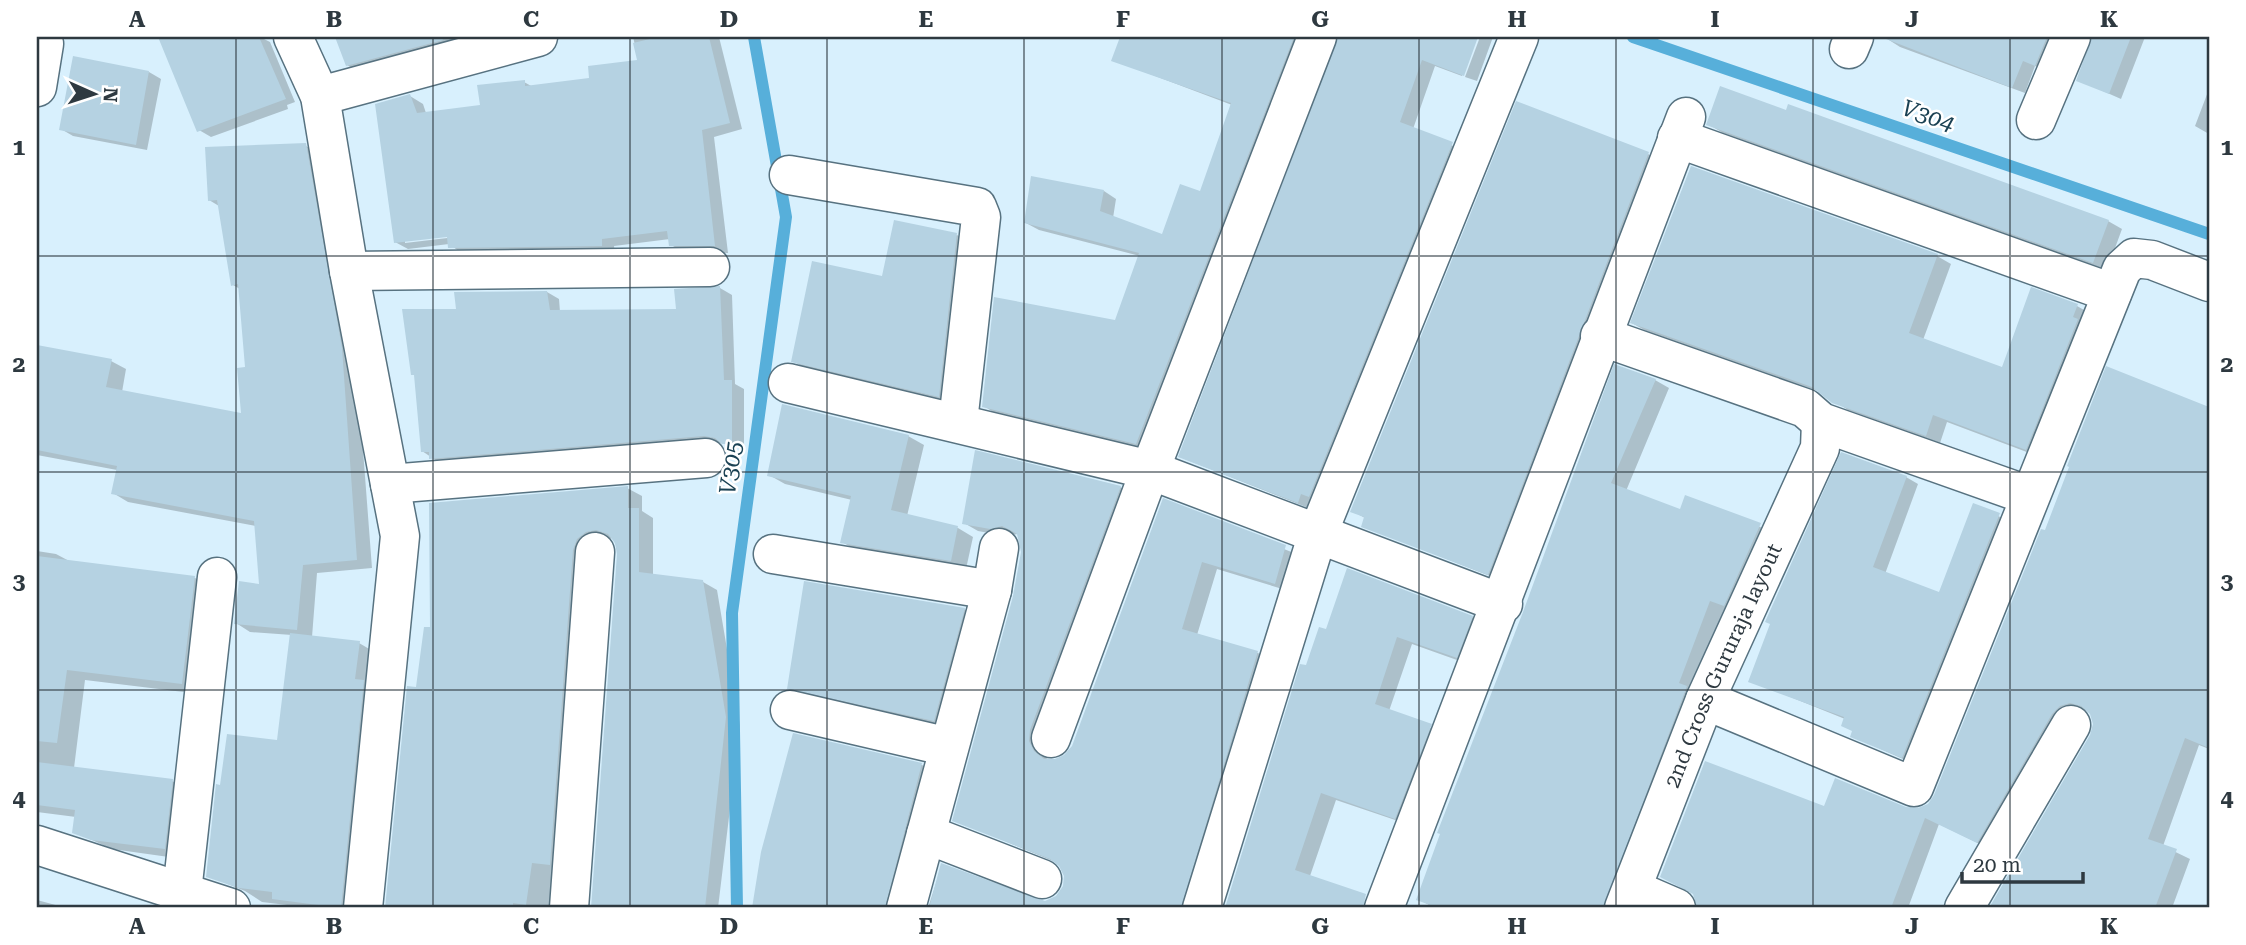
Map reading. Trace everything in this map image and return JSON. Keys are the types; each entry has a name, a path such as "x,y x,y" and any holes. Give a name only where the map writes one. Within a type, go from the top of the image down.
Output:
{"street":[{"path":"293,37 320,96 349,271 400,536 363,908"},
{"path":"320,96 538,37"},
{"path":"1051,738 1150,470 1317,37"},
{"path":"1202,908 1318,533 1518,37"},
{"path":"2036,120 2071,37"},
{"path":"37,41 44,44 37,86"},
{"path":"1384,908 1503,604 1600,336 1681,127 2112,293"},
{"path":"789,175 977,207 981,217 958,422"},
{"path":"1705,699 1914,788 2122,269 2134,258 2152,260 2209,282"},
{"path":"349,271 710,267"},
{"path":"1600,336 1805,408 1821,422 2030,496"},
{"path":"788,383 1150,470 1503,604"},
{"name":"2nd Cross Gururaja layout","path":"1628,899 1705,699 1820,448 1821,422"},
{"path":"390,484 706,458"},
{"path":"906,908 992,590 999,548"},
{"path":"569,908 595,552"},
{"path":"773,554 992,590"},
{"path":"182,892 217,577"},
{"path":"790,710 949,747"},
{"path":"1964,908 2071,725"},
{"path":"926,834 1042,879"},
{"path":"37,845 231,908"},
{"path":"1628,899 1676,908"}],"building":[{"path":"158,37 259,37 286,99 197,132"},
{"path":"335,37 442,37 443,40 346,66"},
{"path":"658,37 709,37 730,123 702,130 715,246 669,246 667,231 602,239 602,246 448,248 447,237 394,243 375,104 410,94 417,113 480,105 477,85 525,80 525,86 589,78 588,66 637,60 633,43"},
{"path":"1120,37 1294,37 1136,444 982,407 994,297 1115,320 1139,253 1024,223 1031,176 1104,190 1100,211 1162,234 1180,184 1200,191 1231,103 1111,61"},
{"path":"1338,37 1478,37 1464,76 1422,60 1400,122 1453,142 1309,497 1301,494 1298,503 1178,457"},
{"path":"2047,37 2035,66 2023,61 2012,88 1886,39"},
{"path":"2092,37 2131,37 2109,94 2076,81"},
{"path":"73,56 149,71 136,145 59,130"},
{"path":"1720,86 1786,110 1788,104 2109,220 2093,263 1706,125"},
{"path":"1516,101 1649,152 1488,575 1361,527 1364,517 1350,512"},
{"path":"306,143 342,348 357,560 303,565 297,630 234,624 239,581 259,584 254,521 111,494 117,466 37,450 37,345 112,359 106,387 241,413 237,368 245,367 238,284 231,286 217,200 208,201 205,147"},
{"path":"1691,166 1938,254 1909,333 2002,367 2031,287 2078,304 2073,317 2078,319 2026,450 1933,415 1926,436 1832,403 1812,387 1630,323"},
{"path":"894,220 957,233 939,397 791,362 812,261 882,276"},
{"path":"720,286 724,380 732,380 732,444 722,444 715,438 704,436 429,459 429,452 421,452 414,375 411,375 402,309 456,309 454,292 547,291 550,310 676,309 674,289"},
{"path":"1614,364 1656,379 1611,483 1680,509 1685,495 1761,523 1724,606 1710,601 1679,683 1687,686 1603,908 1439,908 1416,900 1440,834 1437,833 1523,612"},
{"path":"2106,366 2209,407 2209,748 2185,738 2148,839 2177,849 2155,908 1989,908 2090,735 2093,724 2090,714 2081,706 2070,703 2060,706 2052,714 1977,843 1925,818 1891,908 1697,908 1693,894 1660,877 1705,761 1824,806 1835,778 1906,807 1918,808 1928,804 1934,795 2041,529 2045,530"},
{"path":"782,404 909,435 891,510 958,526 951,561 840,543 851,496 767,476"},
{"path":"975,450 1121,486 1030,730 1029,741 1034,751 1044,759 1055,759 1064,755 1072,746 1163,498 1286,545 1275,584 1202,562 1182,629 1258,651 1181,908 929,908 941,863 1045,901 1056,896 1063,886 1064,876 1059,866 1050,859 952,821 1013,596 1021,552 1017,534 1002,526 990,529 962,524"},
{"path":"1841,452 1907,476 1873,567 1939,592 1973,503 2000,513 1902,758 1850,737 1852,731 1841,726 1844,717 1748,682 1770,624 1765,622"},
{"path":"628,486 628,508 639,508 639,572 703,580 726,717 705,908 591,908 617,554 615,543 608,534 596,530 586,532 577,539 573,550 550,865 532,863 526,905 513,903 513,908 385,908 407,686 416,687 424,627 430,627 429,503"},
{"path":"37,556 195,576 182,684 67,670 57,743 37,741"},
{"path":"1347,568 1473,616 1457,658 1397,637 1375,704 1432,724 1395,819 1321,793 1295,870 1366,894 1363,908 1225,908 1300,664 1306,665 1319,627 1326,629"},
{"path":"804,581 965,608 934,721 787,689"},
{"path":"290,633 360,641 355,679 364,680 341,908 272,899 272,892 239,888 206,877 216,784 220,785 227,734 277,740"},
{"path":"793,733 922,763 885,908 752,908 761,852"},
{"path":"37,762 173,779 165,849 91,840 72,833 75,810 37,805"}],"waterway":[{"name":"V305","path":"737,908 732,613 786,217 754,37"},
{"name":"V304","path":"1633,37 2209,234"}]}
